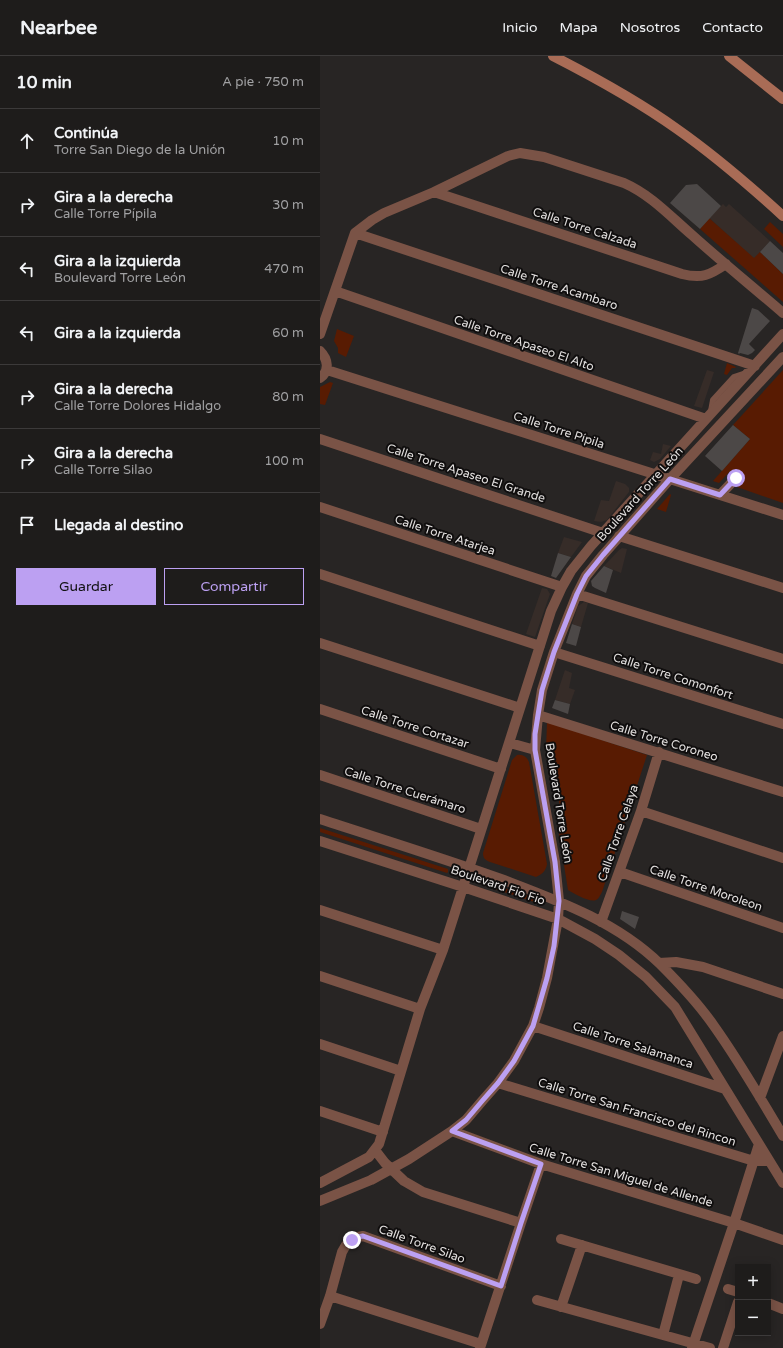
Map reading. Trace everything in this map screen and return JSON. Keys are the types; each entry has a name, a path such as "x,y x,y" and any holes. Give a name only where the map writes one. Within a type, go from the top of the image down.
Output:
{"main road":[{"path":"554,56 634,100 677,129 718,160 783,216"},
{"path":"729,56 783,99"}],"street":[{"path":"320,334 356,233 372,220 384,213 434,192 508,156 520,153 544,157 636,188 647,195 783,312"},
{"name":"Calle Torre Calzada","path":"434,192 693,277 713,273 726,264"},
{"name":"Calle Torre Acambaro","path":"356,233 752,369"},
{"name":"Calle Torre Apaseo El Alto","path":"335,292 708,416"},
{"name":"Boulevard Torre León","path":"323,1179 369,1157 375,1150 383,1132 420,1009 443,950 551,611 562,587 575,566 603,532 783,334"},
{"path":"320,351 325,357 327,363 323,374"},
{"name":"Boulevard Torre León","path":"320,1201 371,1180 409,1159 452,1131 466,1120 498,1083 514,1061 533,1026 547,978 558,919 559,901 555,862 535,750 542,690 554,652 577,594 586,576 619,536 670,479 783,357"},
{"name":"Calle Torre Pípila","path":"323,374 656,474 783,515"},
{"name":"Calle Torre Apaseo El Grande","path":"320,439 603,532"},
{"path":"720,495 736,478"},
{"name":"Calle Torre Atarjea","path":"320,507 562,587"},
{"path":"619,536 783,588"},
{"path":"320,574 540,646"},
{"path":"577,594 783,659"},
{"path":"320,643 520,708"},
{"name":"Calle Torre Comonfort","path":"554,652 783,724"},
{"name":"Calle Torre Cortazar","path":"320,709 501,769"},
{"name":"Calle Torre Coroneo","path":"538,715 783,792"},
{"path":"510,743 535,750"},
{"name":"Calle Torre Celaya","path":"601,922 641,811 658,752"},
{"name":"Calle Torre Cuerámaro","path":"320,775 481,828"},
{"path":"641,811 783,858"},
{"name":"Boulevard Fio Fio","path":"320,819 470,868 559,901 601,922 631,940 659,963 688,994 713,1025 783,1136"},
{"name":"Boulevard Fio Fio","path":"320,841 558,919 613,951 646,977 675,1007 783,1183"},
{"name":"Calle Torre Moroleon","path":"620,872 783,928"},
{"path":"320,910 443,950"},
{"path":"659,963 676,962 703,967 783,994"},
{"path":"320,976 420,1009"},
{"name":"Calle Torre Salamanca","path":"533,1026 725,1090"},
{"path":"760,1098 783,1036"},
{"path":"320,1044 401,1071"},
{"name":"Calle Torre San Francisco del Rincon","path":"498,1083 754,1161 769,1161"},
{"path":"320,1111 383,1132"},
{"name":"Calle Torre San Miguel de Allende","path":"452,1131 541,1164 783,1240"},
{"path":"693,1346 734,1224 758,1144"},
{"path":"375,1150 404,1180 423,1192 521,1223"},
{"path":"330,1296 480,1346 541,1164"},
{"name":"Calle Torre Silao","path":"320,1324 330,1296 342,1252 346,1245 358,1237 363,1236 501,1286"},
{"path":"561,1239 696,1279"},
{"path":"561,1307 582,1245"},
{"path":"663,1335 679,1275"},
{"path":"728,1289 735,1291"},
{"path":"537,1300 663,1335 693,1346 710,1348"},
{"path":"771,1305 783,1309"},
{"path":"724,1348 735,1312"}],"shaded area":[{"path":"723,204 726,207 729,204 770,241 754,259 709,218"},
{"path":"709,218 754,258 760,252 783,274 783,302 700,229"},
{"path":"770,222 783,234 783,247 764,229"},
{"path":"337,329 354,336 346,357 338,353 338,348 334,341"},
{"path":"727,363 736,367 732,368 727,375 724,374"},
{"path":"707,370 714,372 702,408 694,406"},
{"path":"783,370 783,503 737,487 743,481 742,475 736,470 730,471 719,483 713,481 750,439 733,425"},
{"path":"330,382 333,383 325,405 320,404 320,387"},
{"path":"663,444 671,446 660,459 654,462 650,460 653,452 661,454"},
{"path":"616,481 625,484 629,488 629,492 607,520 601,522 594,521 601,500 609,501"},
{"path":"670,494 666,512 657,509"},
{"path":"564,537 582,542 571,557 558,553"},
{"path":"622,548 627,549 621,573 604,566 619,550"},
{"path":"542,588 547,589 550,594 535,637 526,634"},
{"path":"584,602 588,603 581,627 572,624 578,606"},
{"path":"565,670 572,673 569,688 575,690 570,704 555,700"},
{"path":"547,722 647,755 602,892 599,898 593,901 568,890 559,834 561,811 546,751"},
{"path":"517,755 524,756 529,762 547,864 544,872 536,877 490,862 485,859 483,855 512,760"},
{"path":"320,828 448,869 448,872 447,873 320,832"},
{"path":"484,881 538,899 539,901 537,903 483,885 482,883"}],"building":[{"path":"697,184 721,206 700,229 670,203 686,185"},
{"path":"770,241 783,253 783,274 760,252"},
{"path":"752,308 758,310 770,321 749,344 755,350 748,355 739,354 738,353"},
{"path":"733,425 750,439 722,471 705,456"},
{"path":"558,553 571,557 556,578 551,576"},
{"path":"604,566 613,570 606,593 592,586 591,581"},
{"path":"572,624 581,627 576,646 566,643"},
{"path":"555,700 570,704 568,714 552,708"},
{"path":"622,911 639,917 635,929 620,919"}],"route":[{"path":"352,1240 363,1236 501,1286 541,1164 452,1131 466,1120 498,1083 514,1061 533,1026 547,978 554,946 559,901 555,862 535,750 535,734 542,690 554,652 577,594 586,576 670,479 720,495 736,478"}]}
